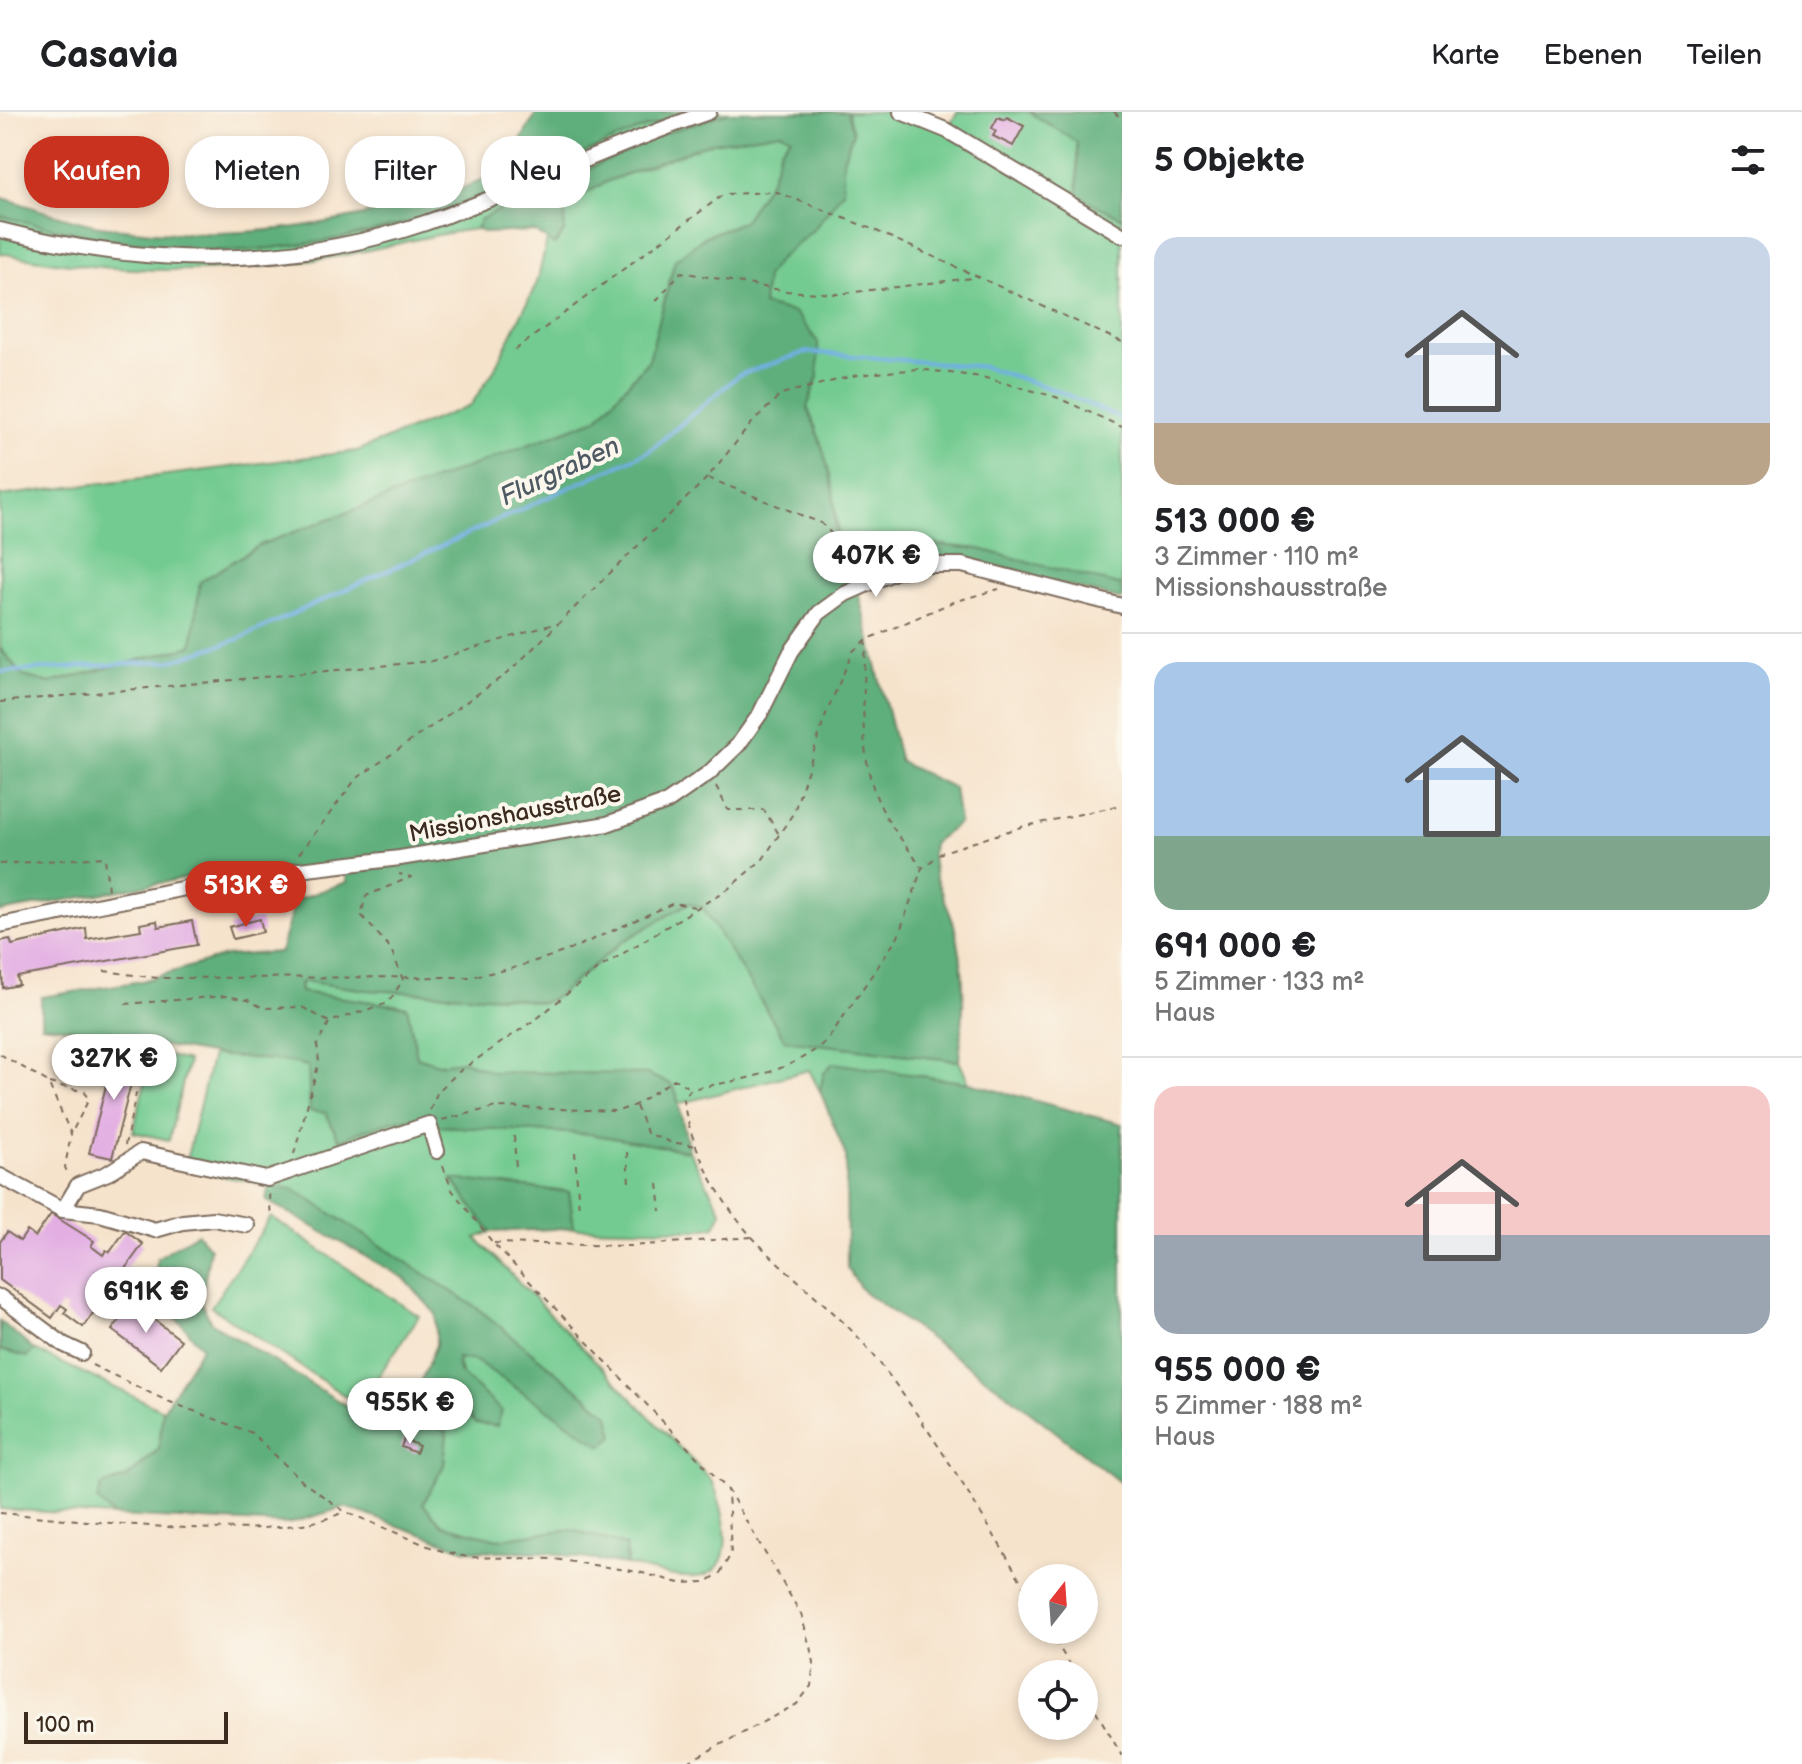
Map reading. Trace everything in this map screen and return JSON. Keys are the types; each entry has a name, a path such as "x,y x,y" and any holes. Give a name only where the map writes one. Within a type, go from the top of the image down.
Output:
{"street":[{"path":"0,230 54,244 134,256 234,258 344,246 435,220 709,112"},
{"path":"901,112 948,131 1122,235"},
{"name":"Missionshausstraße","path":"0,925 241,877 400,858 607,824 667,802 709,773 745,735 791,652 819,613 874,579 928,565 950,565 1122,606"},
{"path":"63,1210 78,1185 141,1152 267,1179 429,1124 437,1151"},
{"path":"0,1176 63,1210 100,1214 155,1230 183,1222 213,1219 247,1225"},
{"path":"0,1297 63,1344 82,1353"}],"path":[{"path":"1114,112 1122,119"},
{"path":"515,350 724,194 777,192 981,277 1122,342"},
{"path":"656,301 681,272 786,291 838,294 981,277"},
{"path":"286,871 356,779 509,672 707,478 751,424 781,394 857,375 918,369 982,377 1056,397 1122,427"},
{"path":"707,478 821,523 874,579"},
{"path":"691,1089 674,1079 635,1105 618,1111 496,1107 429,1124 430,1107 438,1091 461,1070 539,1017 596,970 728,889 763,859 794,812 841,673 853,651 866,640 979,592 1008,588 1016,579"},
{"path":"0,702 432,661 558,623"},
{"path":"866,640 863,706 867,757 879,805 922,868"},
{"path":"709,773 728,810 764,810 780,837"},
{"path":"1018,1576 961,1478 880,1363 827,1304 752,1237 718,1188 687,1126 683,1099 691,1089 759,1076 815,1051 828,1039 898,937 922,868 943,852 1021,827 1122,805"},
{"path":"0,864 105,857 109,904"},
{"path":"398,873 411,877 366,896 361,915 391,949 403,980"},
{"path":"104,971 157,978 403,980 469,977 510,969 567,951 674,903 687,902 696,907"},
{"path":"290,1170 319,1062 317,1045 329,1022 388,1003 403,980"},
{"path":"125,1004 162,1004 226,996 248,1000 263,1008 302,1007 329,1022"},
{"path":"121,1165 145,1052"},
{"path":"0,1054 48,1082 85,1092 88,1101 71,1134 65,1167 78,1185"},
{"path":"48,1082 71,1134"},
{"path":"635,1105 647,1133 670,1142 697,1146"},
{"path":"514,1136 516,1169"},
{"path":"437,1151 452,1190 493,1243 728,1490 801,1614 814,1662 811,1686 797,1704 778,1717 684,1764"},
{"path":"575,1152 579,1211"},
{"path":"627,1152 629,1183"},
{"path":"267,1179 271,1217"},
{"path":"658,1184 661,1211"},
{"path":"493,1243 631,1246 752,1237"},
{"path":"130,1285 139,1270"},
{"path":"82,1353 93,1367 165,1400 252,1433 303,1482 344,1511 435,1549 467,1557 554,1559 639,1572 680,1583 706,1582 720,1573 731,1554 728,1490"},
{"path":"0,1513 156,1525 289,1528 324,1522 344,1511"},
{"path":"1098,1714 1122,1756"}],"green space":[{"path":"537,112 689,112 590,150 590,136 523,136"},
{"path":"689,112 731,112 663,134 590,168 590,150"},
{"path":"730,112 847,112 853,133 843,160 843,191 814,229 779,259 766,277 763,305 795,313 818,342 818,376 807,407 829,469 837,538 846,564 918,543 979,549 1122,586 1122,600 972,561 919,558 856,584 900,762 954,788 959,823 933,843 932,854 935,875 954,925 961,959 963,1009 959,1061 785,1040 703,908 689,903 622,942 557,996 542,1003 505,997 367,990 303,981 299,985 300,992 407,1007 417,1057 438,1064 463,1061 493,1072 647,1074 671,1084 676,1092 689,1151 590,1134 439,1126 414,1119 389,1122 339,1140 326,1113 310,1111 308,1066 211,1054 41,1025 41,997 142,981 225,956 280,952 295,900 347,882 345,870 215,873 0,912 0,648 23,676 50,683 192,646 200,582 260,545 597,419 649,360 675,260 706,236 743,222 771,179 781,149 791,137 781,132 707,144 608,181 590,191 590,168 663,134"},
{"path":"847,112 918,112 950,125 957,112 1029,112 1077,142 1078,196 1122,218 1122,586 979,549 919,543 847,564 843,558 825,461 807,407 818,376 795,313 762,306 765,277 779,259 814,229 843,191 843,160 853,133"},
{"path":"1029,112 1122,112 1122,218 1078,196 1077,142"},
{"path":"781,131 791,137 781,149 771,179 743,222 706,236 675,260 649,360 597,419 260,545 200,582 192,646 50,683 23,676 0,648 0,496 357,451 471,405 493,372 537,283 547,240 555,245 564,232 565,208 590,208 590,191 707,144"},
{"path":"480,181 481,196 465,203 465,187"},
{"path":"481,196 481,208 505,208 481,219 476,229 361,252 259,267 128,269 0,253 0,216 151,246 207,251 243,250 355,235 450,208 465,208 465,203"},
{"path":"0,197 24,205 24,208 35,208 100,226 178,233 295,227 391,208 450,208 391,226 318,242 207,251 107,239 0,216"},
{"path":"505,208 566,208 564,232 554,245 534,231 485,233 476,229 481,219"},
{"path":"689,903 703,907 785,1040 959,1061 969,1083 833,1064 824,1073 820,1091 809,1070 678,1104 676,1092 581,1075 493,1072 463,1061 438,1064 417,1057 407,1007 300,992 302,981 367,990 506,997 542,1003 557,996 622,942"},
{"path":"152,1052 188,1061 169,1140 133,1132"},
{"path":"212,1055 281,1059 309,1066 310,1111 326,1112 339,1140 389,1122 414,1119 439,1126 590,1134 689,1151 722,1212 715,1226 696,1230 574,1228 569,1192 452,1180 491,1232 476,1238 712,1481 721,1507 726,1538 719,1564 710,1573 678,1577 626,1565 628,1556 572,1529 498,1539 442,1525 423,1504 444,1465 447,1433 428,1422 434,1399 452,1392 475,1423 457,1358 475,1361 609,1415 477,1308 295,1190 184,1169"},
{"path":"833,1063 969,1083 1122,1124 1122,1484 1009,1395 862,1290 847,1268 846,1156 820,1091 824,1073"},
{"path":"452,1179 569,1192 574,1228 491,1232"},
{"path":"269,1186 295,1190 477,1308 609,1415 614,1436 602,1446 476,1361 457,1358 459,1372 502,1411 497,1426 475,1423 452,1393 433,1399 428,1422 447,1432 444,1465 423,1504 442,1525 498,1539 572,1529 626,1546 626,1565 545,1552 466,1550 345,1507 288,1524 114,1516 97,1500 102,1486 128,1477 159,1449 163,1410 202,1347 155,1294 157,1258 197,1233 210,1248 201,1303 212,1323 384,1429 404,1422 436,1345 436,1314 404,1278 266,1200"},
{"path":"271,1217 419,1316 359,1405 211,1307"},
{"path":"0,1321 34,1350 27,1357 0,1350"},
{"path":"0,1350 27,1357 34,1350 163,1410 159,1448 128,1477 102,1486 97,1500 114,1516 0,1509"}],"building":[{"path":"998,117 1005,120 1007,117 1024,126 1013,146 993,136 996,131 992,128"},
{"path":"260,919 263,932 233,939 229,927"},
{"path":"157,921 158,927 192,921 197,945 17,977 19,985 3,988 0,941 10,939 12,945 86,928 87,939 141,930 140,924"},
{"path":"116,1046 139,1052 112,1158 89,1153"},
{"path":"51,1214 94,1241 91,1246 103,1255 106,1250 110,1252 125,1231 143,1244 83,1327 64,1313 67,1309 61,1305 52,1318 0,1280 0,1242 7,1232 20,1241 27,1231 35,1237"},
{"path":"132,1303 181,1340 161,1367 112,1330"},
{"path":"404,1439 419,1446 416,1453 401,1447"}],"waterway":[{"name":"Flurgraben","path":"0,672 171,661 236,640 649,451 739,375 806,352 985,367 1058,391 1122,419"}]}
